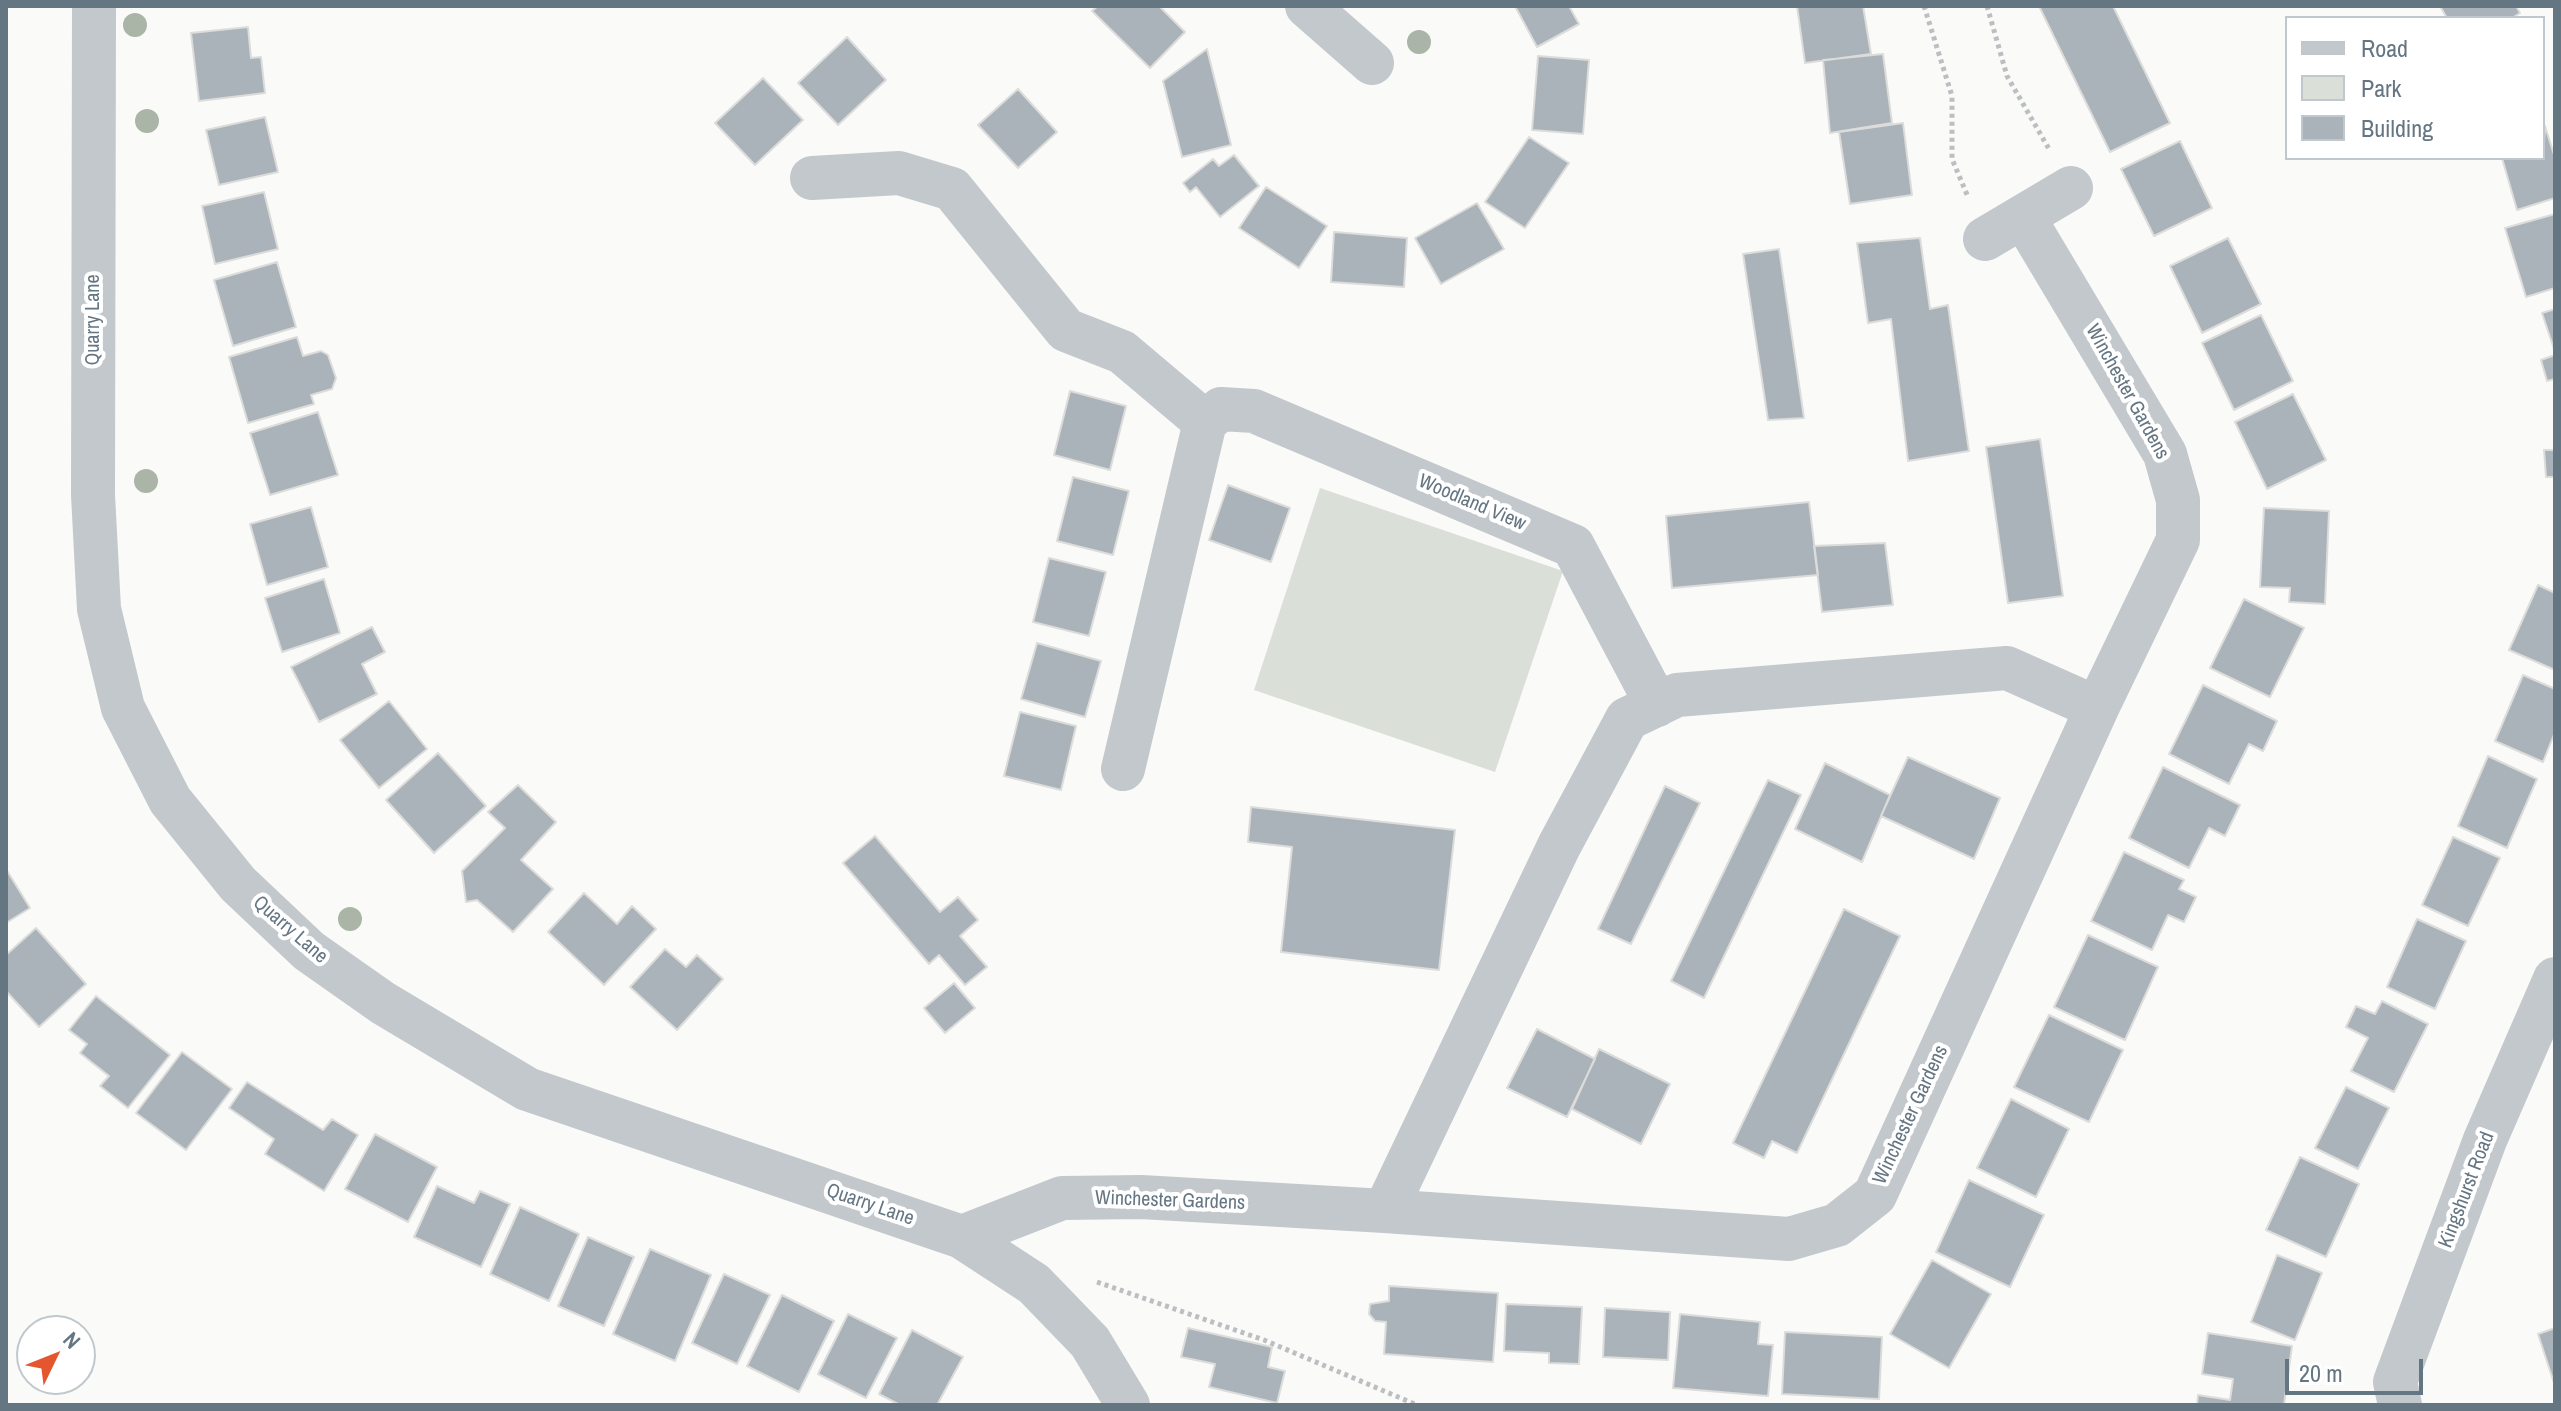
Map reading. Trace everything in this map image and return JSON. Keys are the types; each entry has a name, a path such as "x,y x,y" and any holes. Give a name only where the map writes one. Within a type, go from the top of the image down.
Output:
{"street":[{"name":"Quarry Lane","path":"94,6 93,495 99,609 123,708 170,800 238,884 309,951 383,1003 527,1089 962,1237 1034,1284 1090,1342 1128,1405"},
{"path":"1307,6 1372,63"},
{"path":"812,178 899,173 952,189 1066,330 1122,352 1205,422 1123,769"},
{"path":"1985,239 2071,188"},
{"name":"Winchester Gardens","path":"962,1237 1062,1198 1141,1197 1789,1239 1837,1225 1875,1195 2097,708 2178,540 2178,500 2165,454 2024,218"},
{"name":"Woodland View","path":"1205,422 1221,409 1254,411 1573,546 1657,705"},
{"path":"1385,1211 1559,846 1627,719 1677,695 2007,668 2097,708"},
{"name":"Kingshurst Road","path":"2400,1405 2395,1382 2405,1353 2485,1140 2555,979"}],"path":[{"path":"1924,6 1952,96 1952,159 1985,239"},
{"path":"1987,6 2007,76 2071,188"},
{"path":"1084,1277 1235,1328 1417,1405"}],"green space":[{"path":"1320,488 1563,571 1495,772 1254,690"}],"building":[{"path":"1098,6 1159,6 1185,32 1150,68 1092,11"},
{"path":"1515,6 1569,6 1579,24 1537,47"},
{"path":"1797,6 1863,6 1871,54 1805,63"},
{"path":"2039,6 2113,6 2170,123 2110,152"},
{"path":"2440,6 2516,6 2520,13 2515,16 2446,16"},
{"path":"248,27 251,58 261,57 265,93 199,101 191,33"},
{"path":"847,37 886,80 838,125 798,83"},
{"path":"1207,49 1231,145 1182,157 1163,81"},
{"path":"1883,54 1892,123 1830,133 1823,60"},
{"path":"1538,56 1589,60 1583,134 1532,130"},
{"path":"763,78 803,120 755,165 715,123"},
{"path":"1018,89 1057,132 1018,168 978,125"},
{"path":"265,117 278,172 219,185 206,130"},
{"path":"1903,123 1912,195 1850,204 1839,132"},
{"path":"2545,126 2555,158 2555,198 2517,210 2503,160 2545,160"},
{"path":"1529,137 1569,163 1525,228 1485,202"},
{"path":"2180,141 2212,208 2154,236 2121,169"},
{"path":"1234,155 1259,186 1220,217 1196,187 1190,192 1183,183 1213,159 1219,166"},
{"path":"1266,187 1327,226 1299,268 1239,228"},
{"path":"264,192 278,249 215,264 202,206"},
{"path":"1477,203 1504,249 1441,284 1415,238"},
{"path":"2555,214 2555,288 2526,297 2505,228"},
{"path":"1334,232 1407,238 1404,287 1331,282"},
{"path":"1920,238 1930,309 1948,305 1969,451 1908,461 1891,319 1868,323 1857,243"},
{"path":"2228,238 2261,304 2202,333 2170,266"},
{"path":"1779,249 1804,418 1768,420 1743,254"},
{"path":"277,262 296,327 233,346 214,280"},
{"path":"2555,309 2555,352 2542,313"},
{"path":"2261,315 2293,381 2234,410 2202,343"},
{"path":"297,337 303,356 321,351 328,355 336,378 332,389 311,395 314,404 248,423 229,357"},
{"path":"2555,355 2555,379 2547,381 2541,360"},
{"path":"1070,391 1126,406 1110,470 1054,455"},
{"path":"2293,394 2326,460 2267,489 2235,422"},
{"path":"318,412 338,475 270,495 250,433"},
{"path":"2040,439 2063,596 2008,603 1986,447"},
{"path":"2544,450 2555,450 2555,477 2546,477"},
{"path":"1073,477 1129,491 1113,555 1057,541"},
{"path":"1228,485 1290,508 1271,562 1209,540"},
{"path":"1809,502 1818,575 1672,588 1666,516"},
{"path":"311,507 328,567 267,585 250,524"},
{"path":"2264,508 2329,511 2325,604 2289,602 2290,588 2260,587"},
{"path":"1885,543 1893,605 1822,612 1814,546"},
{"path":"1049,558 1106,572 1089,636 1033,622"},
{"path":"324,579 340,633 282,652 265,598"},
{"path":"2538,585 2555,593 2555,670 2509,650"},
{"path":"2244,599 2304,628 2270,697 2210,668"},
{"path":"372,627 385,652 362,664 377,694 319,722 291,667"},
{"path":"1037,643 1101,661 1085,717 1021,699"},
{"path":"2523,675 2555,689 2555,732 2543,762 2495,741"},
{"path":"2203,685 2277,721 2263,751 2249,744 2229,784 2169,754"},
{"path":"389,701 427,749 379,788 340,740"},
{"path":"1020,712 1076,726 1061,790 1004,776"},
{"path":"438,753 486,806 434,853 386,800"},
{"path":"2488,756 2537,779 2507,848 2458,826"},
{"path":"1908,757 2000,798 1974,859 1881,816"},
{"path":"1825,763 1890,795 1862,862 1795,829"},
{"path":"2163,767 2240,805 2225,836 2209,828 2189,868 2129,838"},
{"path":"1768,780 1801,795 1704,998 1671,981"},
{"path":"518,785 556,822 521,860 553,889 513,932 477,900 466,902 462,871 505,828 488,812"},
{"path":"1665,786 1700,803 1631,944 1598,929"},
{"path":"1251,807 1455,830 1439,970 1281,952 1292,847 1248,842"},
{"path":"875,836 940,912 958,897 978,920 960,936 987,967 965,985 939,955 929,964 843,863"},
{"path":"2453,837 2500,858 2468,926 2422,905"},
{"path":"2124,852 2184,880 2179,889 2196,897 2184,922 2168,915 2152,950 2091,921"},
{"path":"6,869 30,908 6,923"},
{"path":"584,893 617,924 632,906 656,929 604,985 548,932"},
{"path":"1844,909 1900,936 1797,1153 1772,1141 1764,1158 1733,1143"},
{"path":"2417,919 2466,941 2435,1009 2387,987"},
{"path":"36,928 86,984 39,1027 6,991 6,955"},
{"path":"2088,935 2158,967 2125,1040 2054,1007"},
{"path":"665,949 686,967 697,955 723,979 677,1030 630,987"},
{"path":"954,983 975,1008 945,1033 924,1008"},
{"path":"96,996 170,1055 128,1108 100,1086 109,1076 80,1053 87,1044 69,1030"},
{"path":"2382,1001 2428,1024 2394,1092 2351,1071 2368,1038 2346,1027 2356,1006 2375,1014"},
{"path":"2049,1015 2123,1050 2089,1122 2014,1087"},
{"path":"1537,1029 1595,1059 1567,1117 1507,1088"},
{"path":"1599,1049 1670,1084 1641,1144 1572,1109"},
{"path":"182,1052 232,1089 186,1150 136,1113"},
{"path":"247,1082 323,1130 332,1119 358,1135 324,1191 265,1154 274,1139 229,1108"},
{"path":"2346,1087 2389,1108 2358,1169 2315,1148"},
{"path":"2011,1099 2069,1129 2036,1197 1977,1168"},
{"path":"375,1134 437,1167 408,1222 345,1189"},
{"path":"2300,1157 2359,1184 2326,1257 2266,1230"},
{"path":"1969,1180 2044,1215 2010,1287 1936,1252"},
{"path":"437,1186 474,1203 480,1191 510,1204 481,1267 414,1237"},
{"path":"520,1207 579,1234 549,1301 490,1274"},
{"path":"588,1237 634,1257 604,1326 558,1306"},
{"path":"650,1249 711,1275 675,1361 613,1334"},
{"path":"2277,1255 2322,1273 2295,1340 2251,1322"},
{"path":"1932,1260 1991,1294 1949,1368 1890,1334"},
{"path":"724,1274 770,1295 737,1364 692,1343"},
{"path":"1389,1286 1498,1293 1493,1362 1384,1354 1386,1322 1375,1321 1369,1314 1370,1304 1389,1301"},
{"path":"782,1295 834,1321 799,1392 747,1366"},
{"path":"1506,1304 1582,1307 1579,1364 1549,1363 1549,1353 1504,1351"},
{"path":"1605,1308 1670,1312 1668,1360 1603,1357"},
{"path":"848,1314 897,1338 866,1398 818,1374"},
{"path":"1680,1314 1760,1322 1758,1344 1773,1345 1768,1396 1673,1388"},
{"path":"1188,1328 1272,1347 1268,1367 1285,1371 1277,1403 1209,1387 1215,1364 1181,1357"},
{"path":"2555,1328 2555,1386 2538,1334"},
{"path":"912,1330 963,1357 937,1405 900,1405 879,1394"},
{"path":"1785,1332 1882,1337 1879,1399 1782,1394"},
{"path":"2208,1333 2292,1346 2284,1405 2197,1405 2198,1395 2230,1400 2233,1379 2202,1374"}]}
